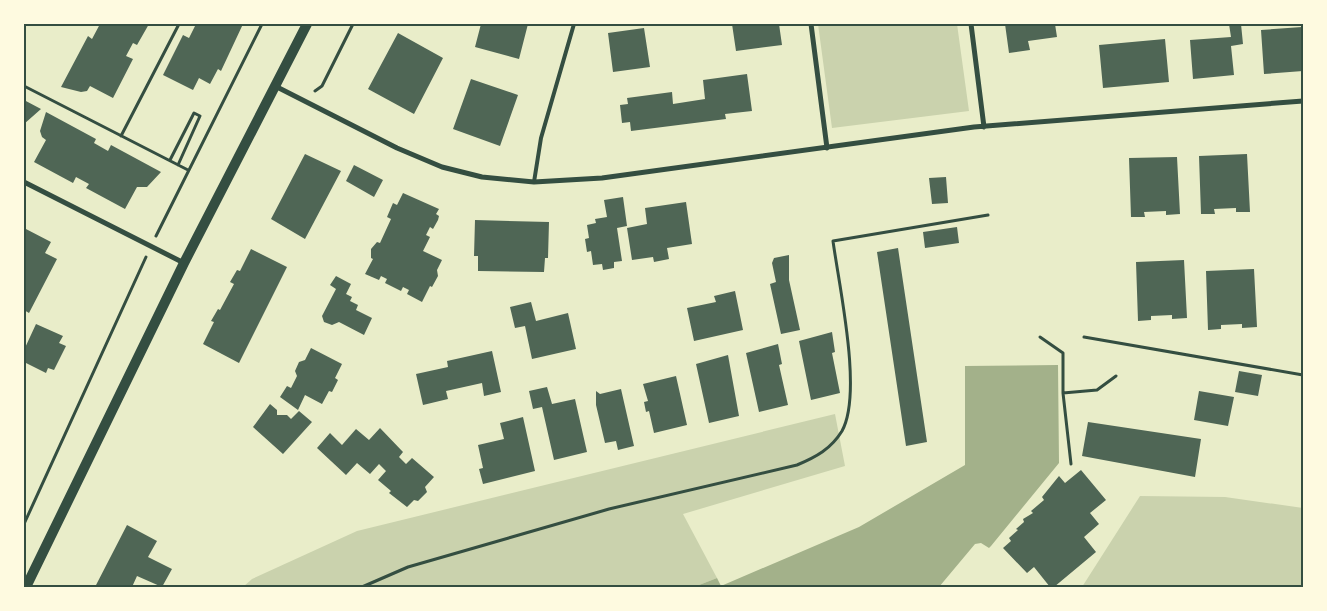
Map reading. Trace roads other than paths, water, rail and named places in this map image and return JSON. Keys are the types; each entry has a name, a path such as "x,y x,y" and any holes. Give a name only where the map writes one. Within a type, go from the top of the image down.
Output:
{"main road":[{"path":"26,587 184,263 307,24"}],"street":[{"path":"811,24 827,148"},
{"path":"971,24 984,127"},
{"path":"275,86 397,148 442,167 482,177 534,182 602,178 984,127 1303,101"},
{"path":"24,182 184,263"}],"lane":[{"path":"534,182 541,138 574,24"}]}
